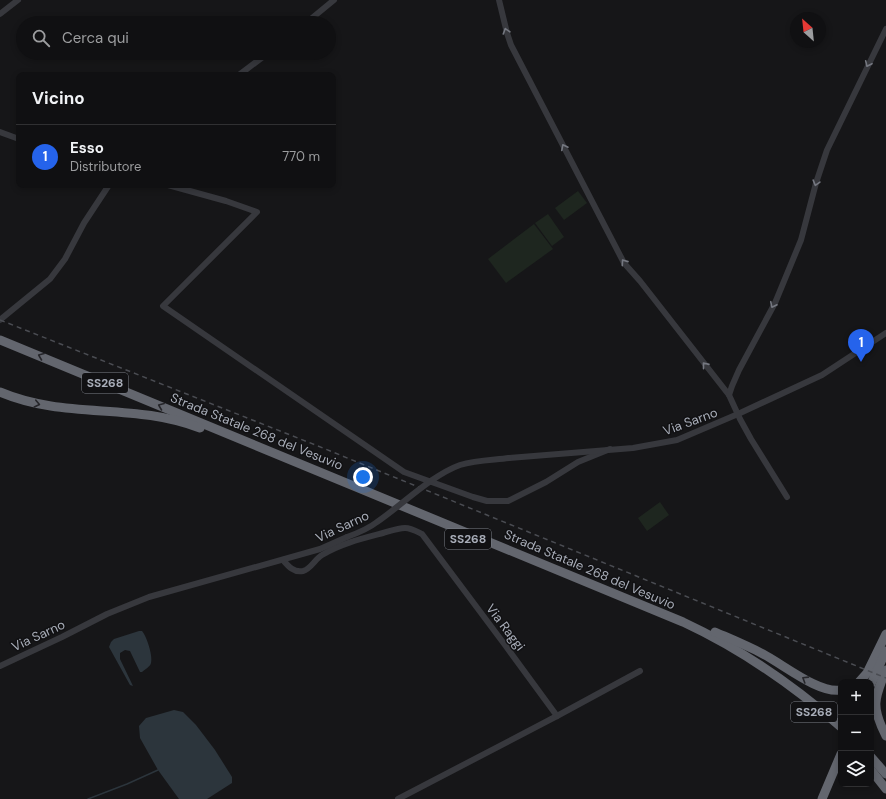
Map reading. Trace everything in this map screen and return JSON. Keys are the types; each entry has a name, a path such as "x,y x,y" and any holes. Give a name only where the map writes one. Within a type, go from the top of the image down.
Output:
{"highway":[{"name":"Strada Statale 268 del Vesuvio","path":"0,340 639,603 704,632 735,649 790,686 838,724"},
{"name":"Strada Statale 268 del Vesuvio","path":"0,392 40,405 66,409 156,415 184,422 208,431 622,602 702,637 732,654 786,690 838,731"},
{"path":"639,603 668,611 753,648 824,689 832,691 838,690"},
{"path":"861,679 867,672 886,634"},
{"path":"874,680 882,670 886,644"},
{"path":"886,651 877,691 876,704 877,718 886,736"},
{"path":"874,760 886,774"},
{"path":"822,798 838,761"},
{"path":"874,769 886,783"},
{"path":"874,774 886,789"}],"street":[{"path":"0,14 18,0"},
{"path":"315,16 334,0"},
{"path":"499,0 511,45 600,219 624,262 729,395 751,439 787,497"},
{"path":"729,395 739,370 775,303 801,240 816,183 827,150 886,29"},
{"path":"243,72 259,60"},
{"path":"0,132 16,138"},
{"path":"0,320 50,278 65,259 84,223 107,188"},
{"path":"179,188 226,201 257,212 164,306 404,472 487,501 508,501 546,482 578,462 610,449"},
{"name":"Via Sarno","path":"0,666 100,618 149,597 187,585 320,549 366,529 426,485 444,473 460,465 483,460 633,448 677,440 738,414 822,375 886,333"},
{"name":"Via Raggi","path":"283,560 290,568 296,571 302,571 307,570 315,560 322,555 358,540 400,528 406,528 422,534 556,716"},
{"path":"398,799 640,671"}],"shaded area":[{"path":"578,191 587,203 564,220 555,208"},
{"path":"548,214 564,237 552,246 535,223"},
{"path":"534,224 553,249 506,283 488,259"},
{"path":"660,502 669,515 647,531 638,518"},
{"path":"142,631 144,634 149,647 151,656 150,666 140,672 130,651 125,650 120,653 120,659 133,686 130,685 109,647 114,639"},
{"path":"174,710 183,712 196,725 215,750 232,777 232,783 207,799 179,799 158,770 140,738 139,726 146,718"}],"waterway":[{"path":"88,799 158,770"}],"railway":[{"path":"0,320 318,446 886,678"}],"place":[{"name":"Esso","path":"861,362"}]}
